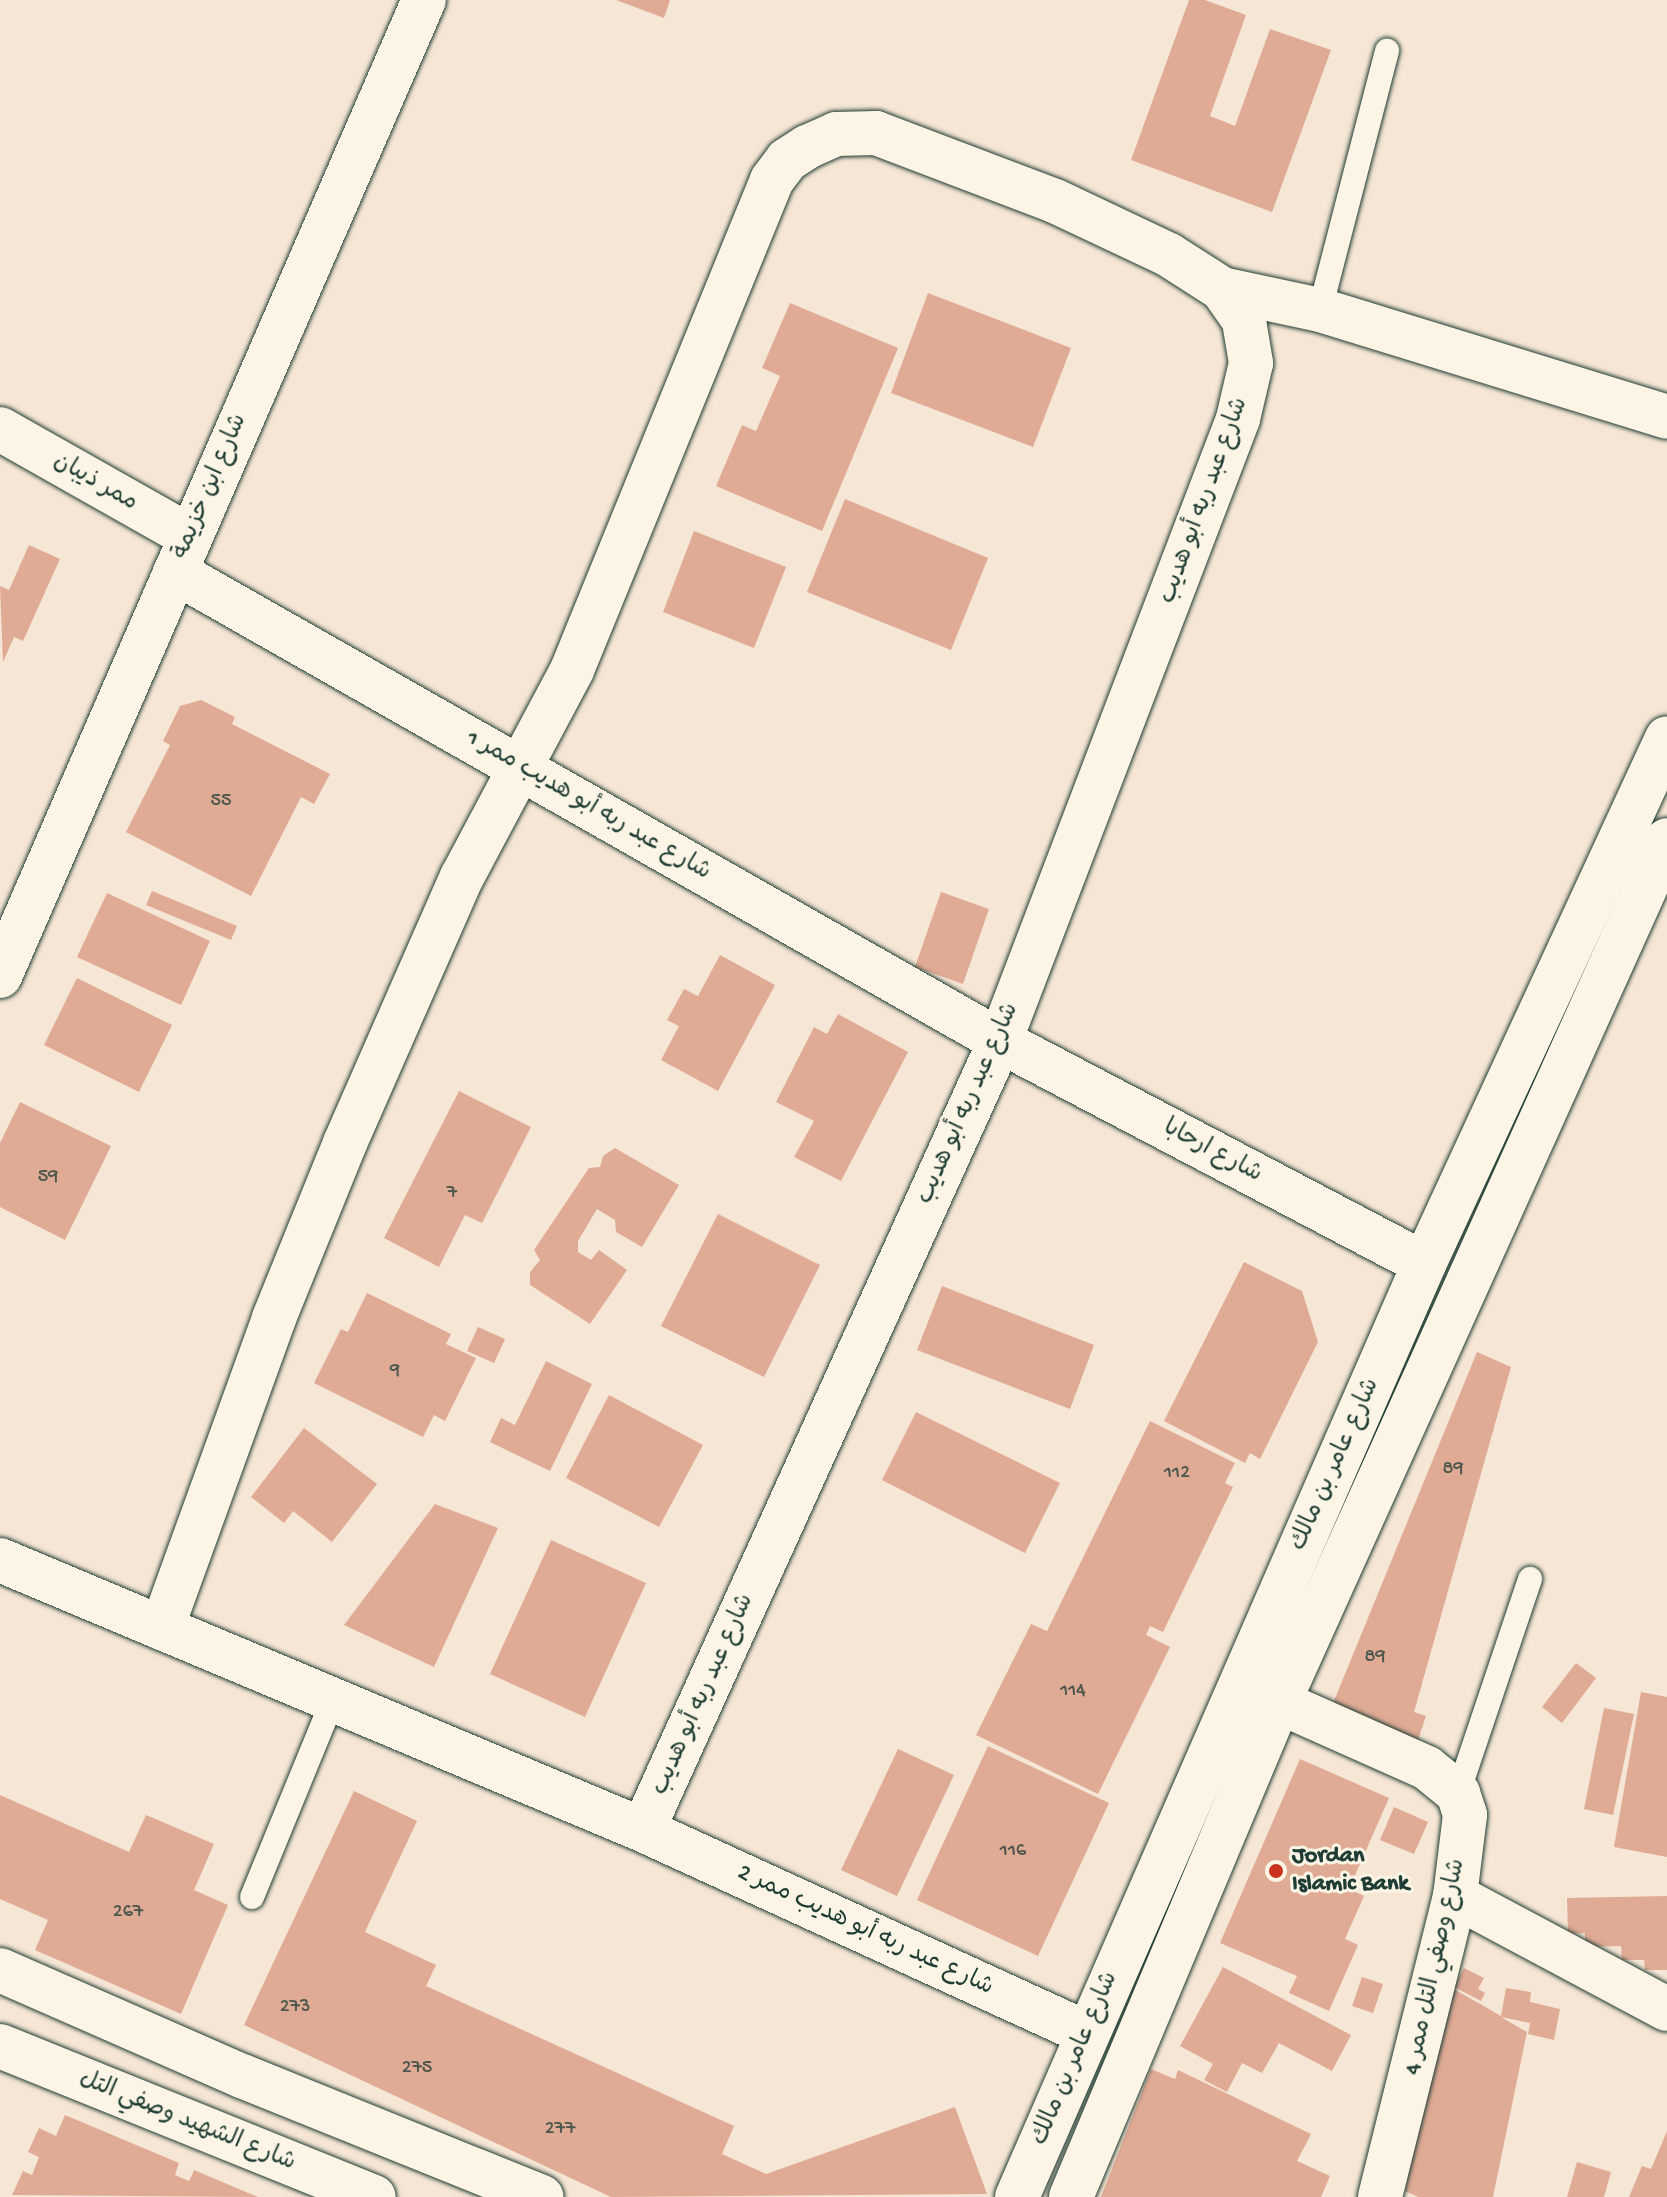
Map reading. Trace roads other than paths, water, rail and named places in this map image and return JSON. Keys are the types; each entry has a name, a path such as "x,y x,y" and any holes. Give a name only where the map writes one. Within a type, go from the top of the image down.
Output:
{"street":[{"name":"شارع ابن خزيمة","path":"0,976 424,0"},
{"name":"شارع عبد ربه أبو هديب","path":"162,1628 274,1318 345,1143 462,877 572,670 626,548 761,201 787,160 836,134 887,136 1055,201 1169,255 1222,289 1244,321 1251,363 1238,419 1000,1041 643,1830"},
{"path":"1222,289 1320,310 1667,417"},
{"name":"ممر ذيبان","path":"0,429 182,554"},
{"name":"شارع عبد ربه أبو هديب ممر 1","path":"182,554 521,767 1000,1041"},
{"name":"شارع عامر بن مالك","path":"1017,2197 1424,1264 1667,738"},
{"name":"شارع عامر بن مالك","path":"1071,2197 1279,1702 1667,840"},
{"name":"شارع ارحابا","path":"1000,1041 1424,1264"},
{"path":"0,1560 643,1830"},
{"path":"1279,1702 1427,1768 1458,1793"},
{"name":"شارع وصفي التل ممر 4","path":"1380,2197 1455,1896 1465,1815 1458,1793"},
{"name":"شارع عبد ربه أبو هديب ممر 2","path":"643,1830 1087,2033"},
{"path":"1455,1896 1667,2009"},
{"path":"0,1970 242,2076 542,2197"},
{"name":"شارع الشهيد وصفي التل","path":"0,2046 374,2197"}],"lane":[{"path":"1320,310 1387,51"},
{"path":"1458,1793 1530,1579"},
{"path":"252,1897 332,1702"}],"place":[{"name":"Jordan Islamic Bank","path":"1276,1871"}]}
